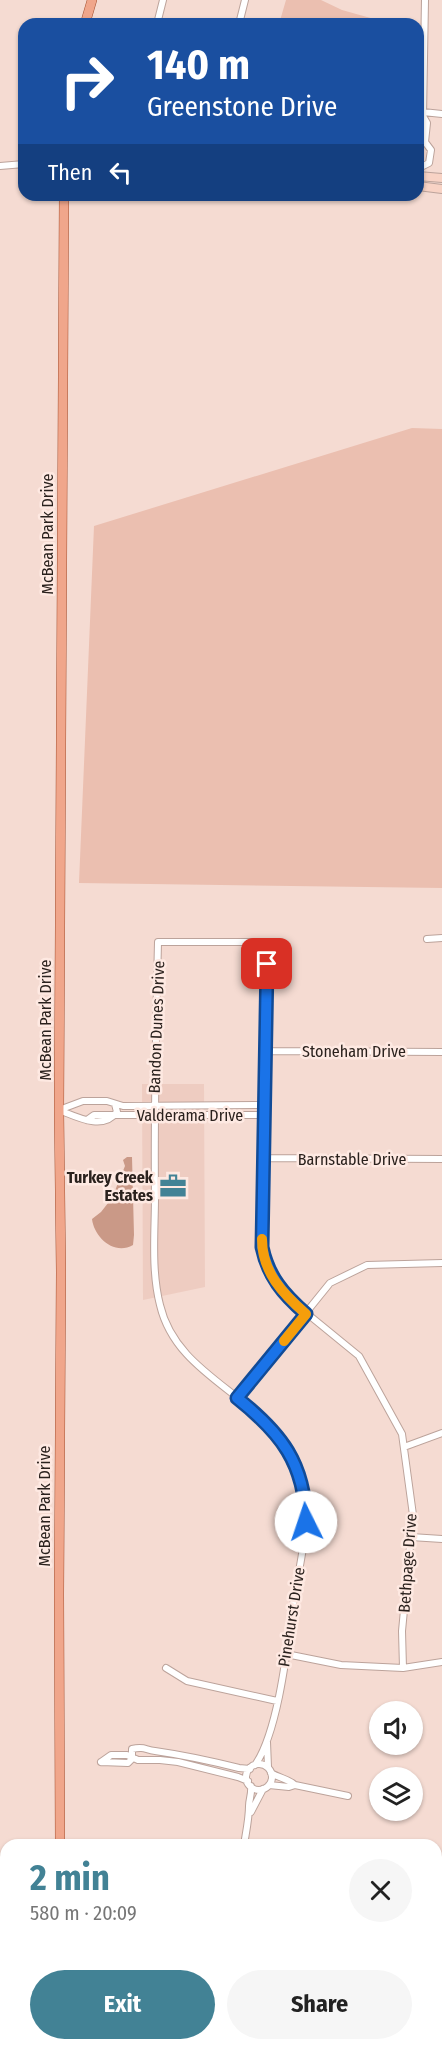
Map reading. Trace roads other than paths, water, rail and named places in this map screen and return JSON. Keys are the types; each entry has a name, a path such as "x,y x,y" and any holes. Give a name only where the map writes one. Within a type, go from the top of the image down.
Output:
{"main road":[{"path":"87,18 92,0"},
{"path":"424,176 442,178"},
{"path":"424,187 442,189"},
{"name":"McBean Park Drive","path":"60,1839 59,1110 64,201"}],"street":[{"path":"158,18 163,0"},
{"path":"240,18 245,0"},
{"path":"424,30 425,0"},
{"path":"424,117 442,114"},
{"path":"424,120 427,123 424,134"},
{"path":"424,144 431,150 429,163 424,165"},
{"path":"0,166 18,164"},
{"path":"427,939 442,938"},
{"name":"Bandon Dunes Drive","path":"154,1106 158,942 267,942 265,1115"},
{"name":"Stoneham Drive","path":"266,1051 442,1052"},
{"name":"Valderama Drive","path":"59,1110 83,1101 154,1106 265,1105"},
{"path":"115,1104 117,1107 115,1115"},
{"name":"Pinehurst Drive","path":"154,1106 156,1278 160,1307 171,1333 183,1352 199,1368 257,1414 279,1437 294,1463 303,1492 306,1522 286,1654 267,1743 269,1770"},
{"name":"Valderama Drive","path":"59,1110 87,1120 104,1122 115,1115 265,1115"},
{"name":"Bethpage Drive","path":"265,1115 262,1247 266,1264 273,1280 288,1298 358,1356 402,1434 413,1515 402,1631 403,1668"},
{"name":"Barnstable Drive","path":"263,1158 442,1159"},
{"path":"237,1398 330,1283 367,1265 442,1263"},
{"path":"404,1447 442,1433"},
{"path":"411,1537 442,1539"},
{"path":"286,1654 341,1665 403,1668 442,1662"},
{"path":"166,1668 187,1681 277,1701"},
{"name":"Pinehurst Drive","path":"252,1767 267,1743"},
{"path":"132,1759 132,1749 147,1748 152,1751 239,1768 262,1764 281,1779 291,1781 295,1785"},
{"path":"101,1762 128,1763 132,1759 178,1762 238,1777 257,1789 295,1785 348,1796"},
{"path":"251,1812 249,1807 252,1795 247,1774 252,1767"},
{"path":"245,1839 251,1812 272,1779 269,1770"}],"place":[{"name":"Turkey Creek Estates","path":"173,1186"}]}
